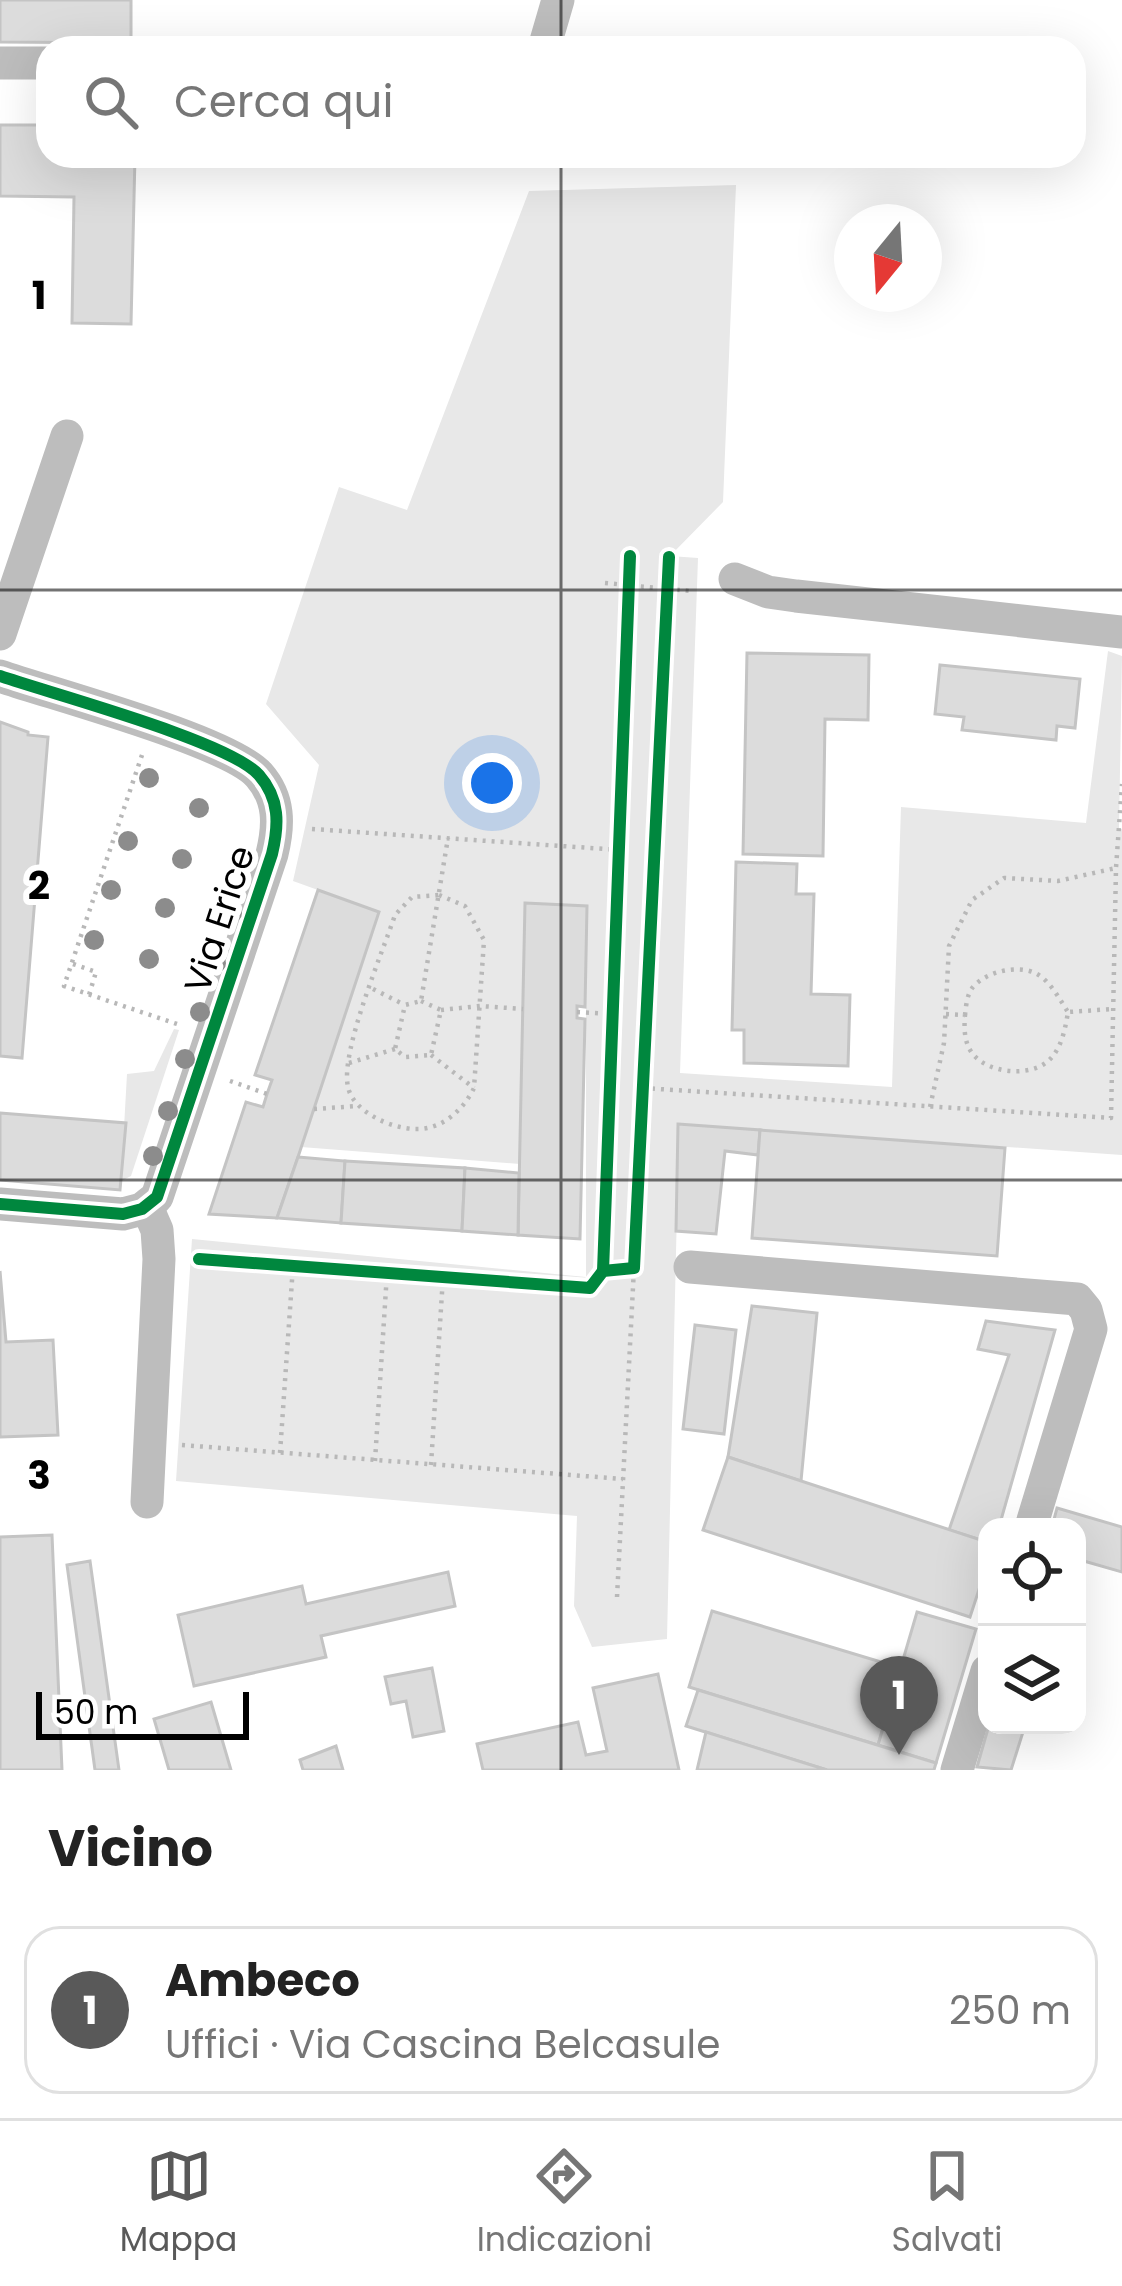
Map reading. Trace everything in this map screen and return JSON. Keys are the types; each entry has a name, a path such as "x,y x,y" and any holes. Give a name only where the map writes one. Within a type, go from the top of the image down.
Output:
{"street":[{"path":"547,36 557,0"},
{"path":"0,63 36,63"},
{"path":"0,634 67,436"},
{"path":"735,579 782,595 1122,632"},
{"name":"Via Erice","path":"0,676 226,752 257,773 275,804 277,829 271,859 166,1177 147,1207"},
{"path":"0,1204 118,1214 147,1207 159,1244 147,1502"},
{"path":"690,1267 1077,1299 1086,1310 1090,1328 1034,1518"},
{"path":"957,1770 978,1701"}],"path":[{"path":"666,613 668,573"},
{"path":"628,608 629,578"},
{"path":"605,583 629,578 690,591"},
{"path":"143,754 64,986 185,1027"},
{"path":"643,1088 1111,1118 1122,784"},
{"path":"619,874 621,828"},
{"path":"312,829 620,850"},
{"path":"421,1000 448,838"},
{"path":"931,1107 944,1042 949,946 972,899 1004,878 1058,880 1116,868"},
{"path":"439,895 464,906 484,940 474,1088 466,1106 448,1119 418,1130 375,1118 348,1092 346,1064 371,988 394,916 412,897 439,895"},
{"path":"72,964 96,972 89,994"},
{"path":"1010,970 1036,974 1056,992 1068,1012 1062,1041 1045,1064 1018,1071 993,1068 973,1055 965,1035 973,987 1010,970"},
{"path":"371,988 405,1005 421,1000 441,1010 523,1009"},
{"path":"612,1037 614,990"},
{"path":"395,1049 405,1005"},
{"path":"431,1055 441,1010"},
{"path":"1068,1012 1113,1010"},
{"path":"577,1012 614,1013"},
{"path":"946,1014 965,1015"},
{"path":"346,1064 395,1049"},
{"path":"395,1049 405,1057 431,1055 474,1088"},
{"path":"642,1111 644,1064"},
{"path":"230,1081 268,1094"},
{"path":"314,1108 358,1106"},
{"path":"617,1597 635,1245"},
{"path":"270,1264 317,1268"},
{"path":"280,1454 293,1266"},
{"path":"619,1269 634,1268"},
{"path":"363,1271 405,1275"},
{"path":"375,1461 387,1273"},
{"path":"424,1276 464,1279"},
{"path":"431,1465 443,1277"},
{"path":"182,1445 623,1479"}],"shaded area":[{"path":"736,185 723,502 670,556 698,558 680,1073 892,1087 901,807 1086,823 1108,651 1122,656 1122,1155 679,1124 667,1639 592,1647 574,1606 577,1516 176,1481 192,1239 586,1277 586,906 525,904 520,1164 301,1147 379,912 293,881 319,765 266,704 339,487 407,510 529,191"},
{"path":"174,1029 179,1030 131,1176 121,1181 127,1074 154,1071"}],"building":[{"path":"0,0 131,0 131,36 36,36 36,42 0,42"},
{"path":"0,125 36,125 36,168 135,168 131,324 72,323 74,197 0,196"},
{"path":"747,653 869,655 868,720 825,719 823,856 743,854"},
{"path":"940,665 1080,679 1075,728 1057,726 1056,740 962,730 964,717 935,714"},
{"path":"0,722 28,735 48,737 22,1058 0,1056"},
{"path":"736,862 797,864 796,894 814,894 811,994 850,995 848,1066 744,1063 744,1030 732,1030"},
{"path":"318,890 379,912 298,1157 277,1218 209,1214 246,1102 263,1107 272,1080 255,1075"},
{"path":"525,903 587,906 585,1007 577,1006 577,1018 585,1019 580,1239 518,1235"},
{"path":"0,1113 126,1123 120,1190 0,1180"},
{"path":"678,1124 760,1130 758,1155 725,1151 716,1234 676,1231"},
{"path":"760,1130 1005,1148 997,1256 752,1238"},
{"path":"298,1157 345,1161 341,1223 277,1218"},
{"path":"345,1161 465,1168 462,1231 341,1223"},
{"path":"465,1168 519,1173 518,1235 462,1231"},
{"path":"0,1271 6,1342 53,1340 58,1435 0,1437"},
{"path":"752,1306 817,1313 801,1481 728,1457"},
{"path":"986,1321 1055,1330 1002,1518 978,1518 978,1539 949,1530 1009,1355 978,1349"},
{"path":"695,1325 736,1330 724,1434 683,1429"},
{"path":"728,1457 978,1539 978,1593 970,1617 703,1530"},
{"path":"1057,1508 1122,1527 1122,1572 1086,1562 1086,1518 1054,1518"},
{"path":"52,1535 62,1770 0,1770 0,1537"},
{"path":"90,1561 119,1770 95,1770 67,1565"},
{"path":"448,1572 455,1606 321,1636 326,1657 194,1686 178,1615 302,1586 306,1604"},
{"path":"712,1611 901,1668 878,1745 689,1687"},
{"path":"917,1612 976,1629 936,1763 878,1745"},
{"path":"432,1668 444,1731 413,1737 406,1701 391,1704 385,1677"},
{"path":"658,1674 679,1770 483,1770 477,1744 578,1722 586,1755 607,1751 593,1688"},
{"path":"698,1690 936,1763 934,1770 827,1770 686,1726"},
{"path":"211,1702 231,1770 169,1770 154,1719"},
{"path":"706,1732 827,1770 697,1770"},
{"path":"986,1734 1022,1734 1011,1770 977,1767"},
{"path":"336,1746 343,1770 303,1770 300,1760"}],"cycle path":[{"path":"603,1271 630,556"},
{"path":"199,1259 590,1288 603,1271 634,1268 669,557"},
{"path":"0,676 178,733 241,762 266,784 276,823 272,854 157,1197 142,1209 123,1214 0,1204"}],"place":[{"name":"Ambeco","path":"899,1755"}]}
